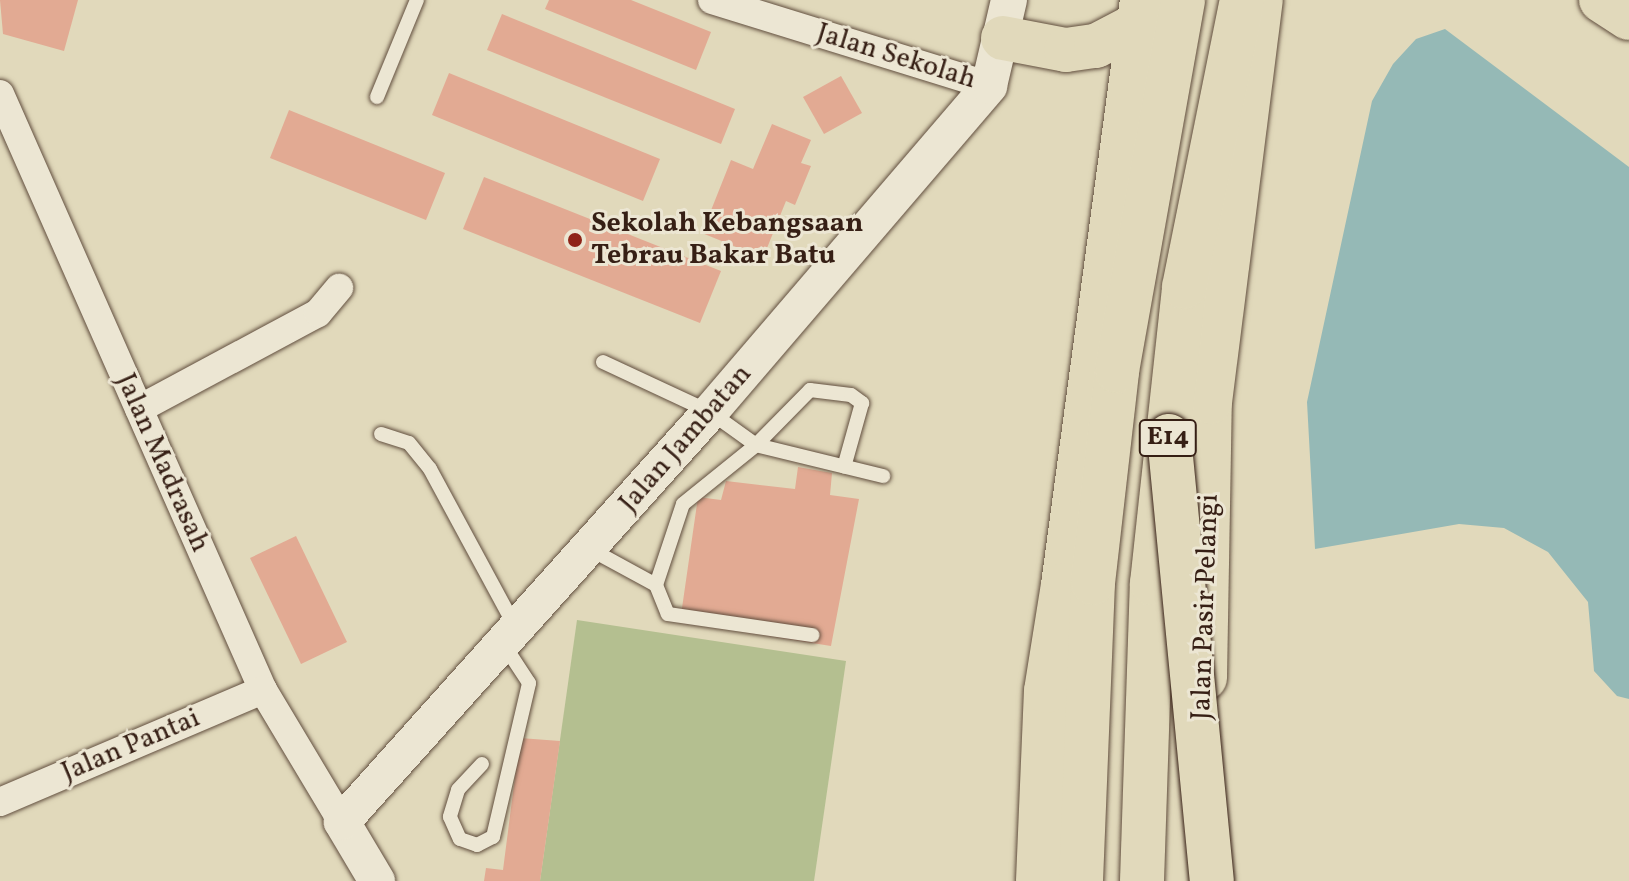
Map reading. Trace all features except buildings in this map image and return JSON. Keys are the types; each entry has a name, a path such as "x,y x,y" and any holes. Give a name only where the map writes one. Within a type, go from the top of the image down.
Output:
{"main road":[{"name":"E14","path":"1081,881 1093,583 1117,371 1183,0"},
{"name":"E14","path":"1142,881 1152,583 1184,287 1242,0"},
{"name":"Jalan Pasir Pelangi","path":"1192,881 1210,595 1210,402 1261,0"},
{"path":"1601,0 1629,18"},
{"path":"1006,19 1066,50 1096,46 1140,12"},
{"path":"1038,881 1046,691 1140,12"},
{"path":"1169,436 1212,881"}],"street":[{"name":"Jalan Sekolah","path":"712,0 989,86"},
{"name":"Jalan Jambatan","path":"342,822 710,412 989,86 1006,19"},
{"name":"Jalan Madrasah","path":"0,94 263,690 342,822"},
{"path":"139,409 318,313 339,288"},
{"name":"Jalan Pantai","path":"0,802 263,690"},
{"path":"342,822 377,881"}],"lane":[{"path":"377,97 417,0"},
{"path":"603,362 710,412 756,445 883,476"},
{"path":"656,585 683,504 756,445 810,390 851,395 862,403 844,467"},
{"path":"381,434 409,443 430,469 529,683 493,837 477,845 460,839 450,817 458,790 482,764"},
{"path":"589,549 656,585 668,614 812,635"}],"green space":[{"path":"577,620 846,661 814,881 540,881"}],"water":[{"path":"1445,29 1629,167 1629,699 1617,696 1594,671 1588,602 1548,552 1504,528 1459,524 1315,549 1307,402 1372,101 1393,64 1416,39"}],"place":[{"name":"Sekolah Kebangsaan Tebrau Bakar Batu","path":"575,240"}]}
